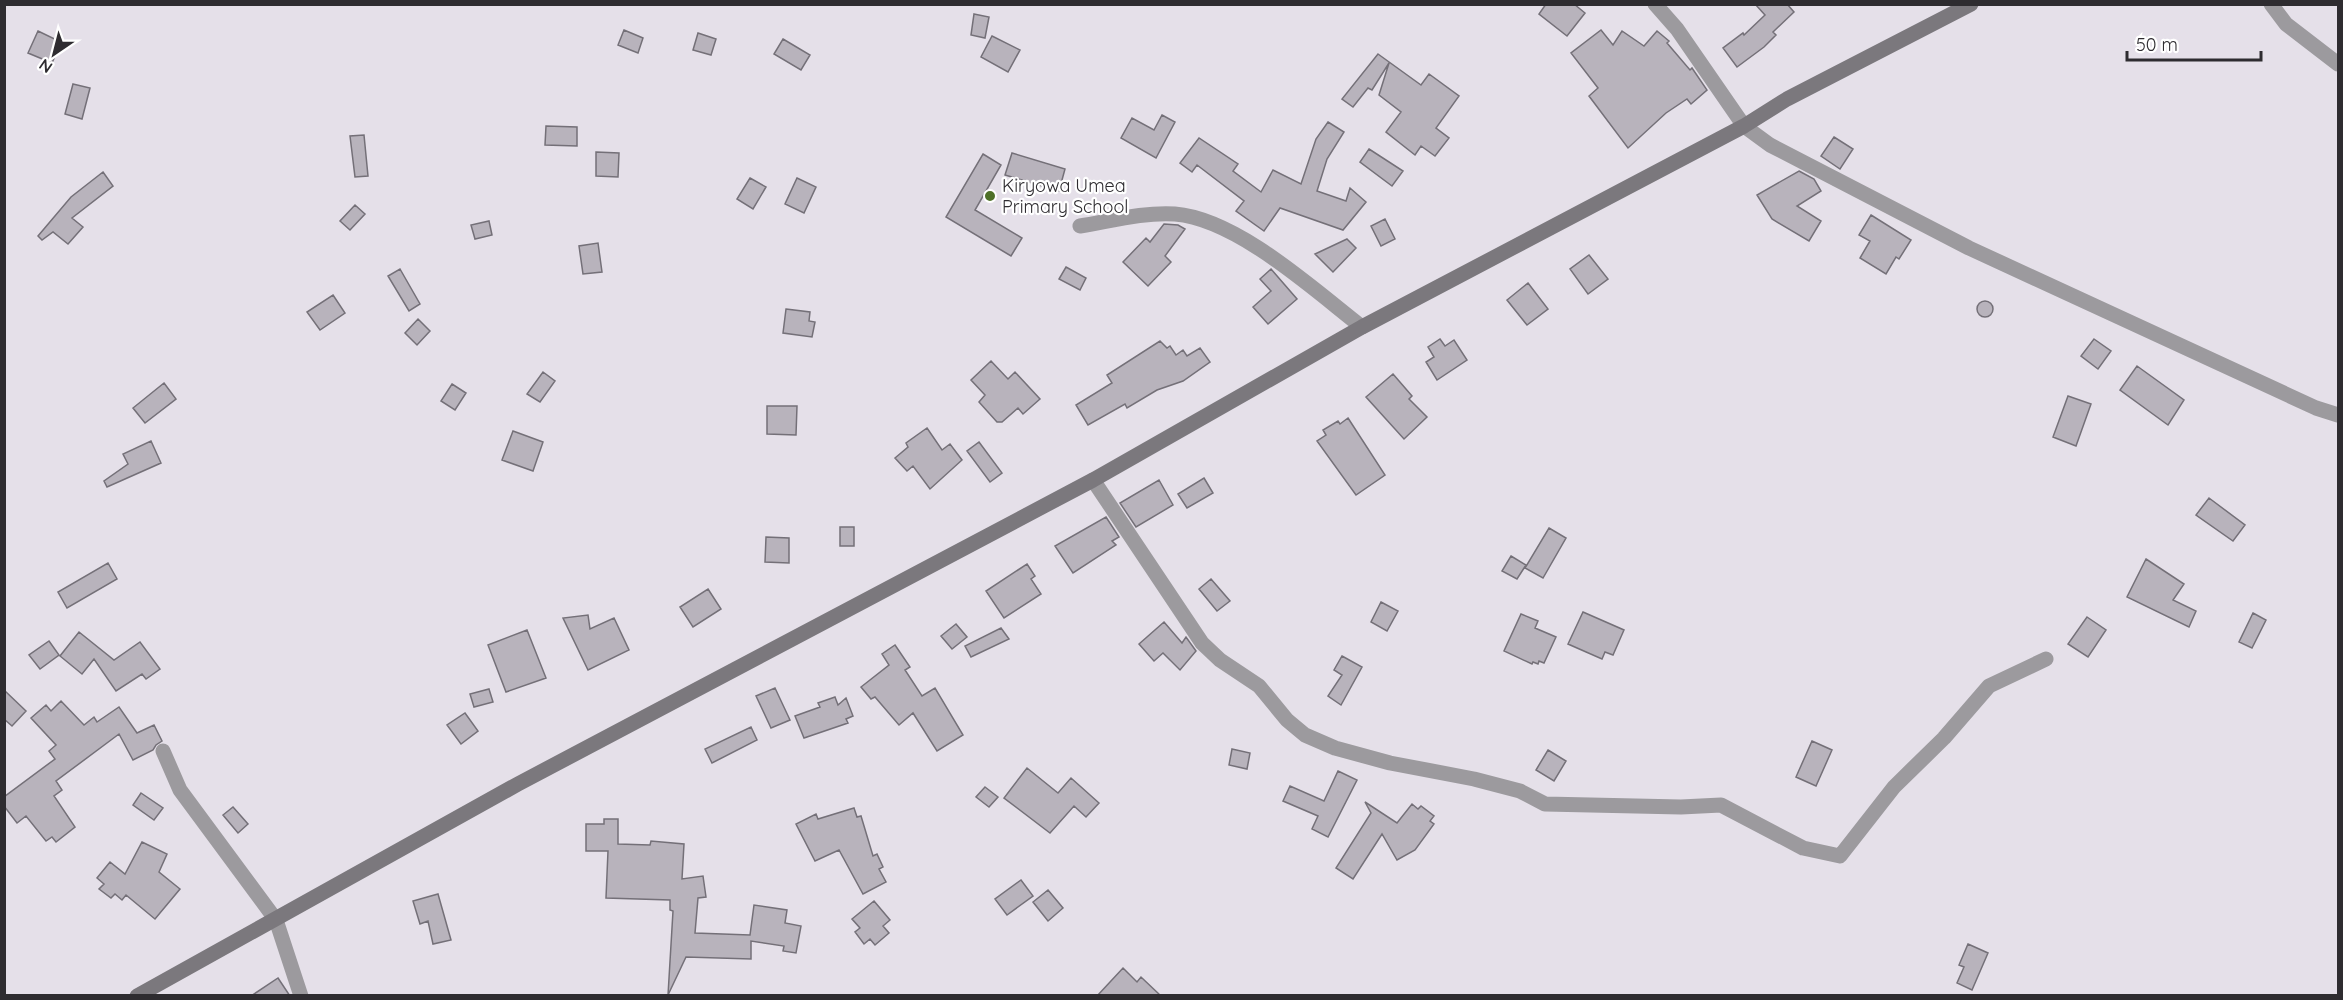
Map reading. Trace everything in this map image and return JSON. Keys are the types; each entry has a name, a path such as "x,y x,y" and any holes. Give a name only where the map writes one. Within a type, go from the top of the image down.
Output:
{"main road":[{"path":"137,996 518,784 1093,480 1362,327 1744,126 1787,99 1971,4"}],"street":[{"path":"1655,4 1677,29 1744,126 1790,157 1969,248 2316,408 2338,415"},
{"path":"2271,4 2286,24 2338,64"},
{"path":"1080,226 1152,214 1177,214 1202,220 1230,231 1256,248 1362,327"},
{"path":"1093,480 1202,643 1220,660 1259,686 1287,720 1305,735 1335,748 1390,764 1474,779 1520,791 1545,804 1681,807 1721,805 1803,848 1840,856 1894,788 1944,738 1989,686 2046,659"},
{"path":"163,751 180,790 276,920 301,996"}],"building":[{"path":"1546,4 1574,4 1585,13 1567,36 1539,14"},
{"path":"1755,4 1787,4 1794,12 1773,32 1776,35 1764,47 1737,67 1723,48 1743,33 1744,35 1765,15"},
{"path":"974,14 989,17 985,38 971,35"},
{"path":"624,30 643,38 638,53 618,45"},
{"path":"1601,30 1613,45 1622,31 1644,46 1657,31 1669,41 1667,43 1690,70 1692,68 1707,90 1691,104 1687,99 1666,113 1628,148 1589,96 1598,88 1571,53"},
{"path":"38,31 61,42 52,63 28,53"},
{"path":"698,33 716,39 711,55 693,50"},
{"path":"992,36 1020,50 1008,72 981,57"},
{"path":"783,39 810,55 801,70 774,54"},
{"path":"1378,54 1421,85 1429,74 1459,96 1436,128 1449,138 1435,156 1421,146 1415,155 1386,132 1401,112 1379,95 1389,63 1372,90 1368,88 1353,107 1342,99"},
{"path":"73,84 90,88 82,119 65,114"},
{"path":"1162,115 1175,122 1156,158 1121,138 1132,118 1154,130"},
{"path":"1328,122 1344,132 1327,159 1317,191 1346,201 1350,188 1366,202 1343,230 1280,208 1264,231 1236,211 1244,201 1197,165 1192,172 1180,163 1199,138 1238,164 1233,171 1261,192 1273,170 1301,184 1316,139"},
{"path":"546,126 577,127 577,146 545,145"},
{"path":"364,135 368,176 355,177 350,136"},
{"path":"1834,137 1853,149 1840,169 1821,156"},
{"path":"1369,149 1403,171 1392,186 1360,162"},
{"path":"596,152 619,153 618,177 596,176"},
{"path":"1012,153 1065,169 1059,191 1005,175"},
{"path":"983,154 1001,165 975,210 1022,238 1011,256 946,217"},
{"path":"1799,171 1814,179 1821,191 1797,206 1821,221 1809,241 1772,219 1757,195"},
{"path":"103,172 113,186 72,218 83,227 68,244 53,232 42,240 38,236 71,197"},
{"path":"750,178 766,187 753,209 737,199"},
{"path":"797,178 816,187 804,213 785,204"},
{"path":"355,205 365,214 350,230 340,221"},
{"path":"1871,215 1911,240 1899,259 1896,257 1886,274 1860,258 1870,241 1859,235"},
{"path":"1385,219 1395,239 1381,246 1371,226"},
{"path":"489,221 492,235 475,239 471,225"},
{"path":"1164,224 1178,225 1185,229 1165,256 1171,262 1148,286 1123,262 1146,238 1150,242"},
{"path":"1347,239 1356,248 1333,272 1315,254"},
{"path":"598,243 602,272 583,274 579,246"},
{"path":"1589,255 1608,279 1588,294 1570,269"},
{"path":"1066,267 1086,278 1080,290 1059,279"},
{"path":"400,269 420,304 409,311 388,276"},
{"path":"1271,269 1297,299 1268,324 1253,307 1271,291 1260,279"},
{"path":"1528,283 1548,309 1527,325 1507,300"},
{"path":"333,295 345,313 320,330 307,312"},
{"path":"1985,301 1991,303 1993,309 1991,315 1985,317 1979,315 1977,309 1979,303"},
{"path":"786,309 810,312 809,321 815,322 812,337 783,333"},
{"path":"418,319 430,331 417,345 405,333"},
{"path":"1440,339 1445,346 1454,340 1467,360 1437,380 1426,362 1434,357 1428,347"},
{"path":"2094,339 2111,351 2098,369 2081,356"},
{"path":"1160,341 1167,348 1170,346 1176,355 1183,350 1187,356 1200,348 1210,362 1183,381 1157,390 1127,408 1125,404 1088,425 1076,405 1112,383 1107,375"},
{"path":"991,361 1008,379 1015,372 1040,399 1023,414 1018,408 1002,422 997,422 979,402 985,395 971,380"},
{"path":"2137,366 2184,400 2168,425 2120,390"},
{"path":"543,372 555,381 540,402 527,394"},
{"path":"1393,374 1412,396 1409,399 1427,417 1404,439 1366,397"},
{"path":"164,383 176,399 145,423 133,408"},
{"path":"452,384 466,393 455,410 441,401"},
{"path":"2068,396 2091,404 2076,446 2053,437"},
{"path":"767,406 797,406 796,435 767,434"},
{"path":"1348,418 1385,475 1356,495 1317,441 1326,435 1323,430 1338,421 1340,424"},
{"path":"927,428 942,450 950,444 962,460 930,489 913,466 907,471 895,458 908,447 906,443"},
{"path":"513,431 543,442 533,471 502,460"},
{"path":"151,441 161,463 107,487 104,481 128,464 123,454"},
{"path":"979,442 1002,473 990,482 967,451"},
{"path":"1204,478 1213,493 1187,508 1178,494"},
{"path":"1159,480 1173,505 1136,527 1120,503"},
{"path":"2209,498 2245,525 2233,541 2196,515"},
{"path":"1106,517 1119,537 1112,541 1116,545 1073,573 1055,546"},
{"path":"840,527 854,527 854,546 840,546"},
{"path":"1549,528 1566,538 1543,578 1525,568"},
{"path":"766,537 789,538 789,563 765,562"},
{"path":"1511,556 1526,565 1517,579 1502,571"},
{"path":"2146,559 2184,584 2173,600 2196,611 2189,627 2127,597"},
{"path":"108,563 117,579 67,608 58,592"},
{"path":"1027,564 1035,576 1031,579 1041,594 1004,618 986,591"},
{"path":"1211,579 1230,601 1217,611 1199,589"},
{"path":"708,589 721,609 693,627 680,607"},
{"path":"1381,602 1398,611 1387,631 1371,622"},
{"path":"1583,612 1624,630 1613,655 1605,652 1602,659 1568,644"},
{"path":"2253,613 2266,620 2252,648 2239,642"},
{"path":"1521,614 1538,621 1535,628 1556,637 1544,663 1539,661 1538,664 1533,662 1532,664 1504,651"},
{"path":"588,615 590,629 614,618 629,650 588,670 563,618"},
{"path":"2087,617 2106,630 2088,657 2068,644"},
{"path":"1164,622 1182,643 1186,637 1196,651 1180,670 1163,653 1154,661 1139,644"},
{"path":"956,624 967,637 952,649 941,636"},
{"path":"1001,628 1009,639 971,657 965,646"},
{"path":"527,630 546,678 506,692 488,645"},
{"path":"79,632 114,660 140,642 160,669 146,679 142,674 116,691 94,659 82,674 60,656"},
{"path":"49,641 59,655 40,669 29,655"},
{"path":"895,645 910,667 905,670 922,696 935,688 963,735 937,751 913,713 899,725 875,697 871,699 861,687 889,665 882,654"},
{"path":"1342,656 1362,667 1341,705 1328,696 1342,675 1334,670"},
{"path":"775,688 790,720 771,728 756,696"},
{"path":"489,689 493,702 474,707 470,694"},
{"path":"4,690 26,711 12,726 4,719"},
{"path":"835,697 838,705 846,698 853,716 846,719 848,723 804,738 795,716 820,707 818,703"},
{"path":"61,701 84,725 94,717 97,722 119,707 137,733 154,725 162,741 153,750 133,760 119,734 56,781 62,790 54,796 75,827 56,842 52,837 46,841 26,816 17,823 4,806 4,797 55,759 49,751 56,745 31,718 46,705 51,711"},
{"path":"465,713 478,731 461,744 447,725"},
{"path":"751,727 757,740 712,763 705,749"},
{"path":"1812,741 1832,750 1816,786 1796,777"},
{"path":"1232,749 1250,753 1247,769 1229,765"},
{"path":"1548,750 1566,761 1554,781 1536,770"},
{"path":"1027,768 1058,793 1071,778 1099,803 1086,817 1074,806 1050,833 1004,798"},
{"path":"1338,771 1357,780 1328,837 1312,829 1318,816 1283,801 1290,786 1324,801"},
{"path":"985,787 998,797 989,807 976,797"},
{"path":"141,793 163,808 154,820 133,805"},
{"path":"1365,802 1397,823 1412,804 1418,809 1421,806 1434,816 1430,821 1434,824 1415,850 1397,860 1382,834 1353,879 1336,868 1371,813"},
{"path":"233,807 248,824 238,833 223,815"},
{"path":"854,808 857,817 861,816 873,856 877,854 883,867 879,869 886,882 863,894 839,850 815,861 796,824 816,814 818,819"},
{"path":"604,819 618,819 618,844 650,845 651,841 684,844 682,879 703,876 706,897 698,898 695,933 750,935 754,905 787,910 785,923 801,926 796,953 783,951 784,946 751,941 751,959 686,957 668,995 673,911 670,910 670,900 606,898 608,851 586,851 586,824 604,824"},
{"path":"142,842 167,854 159,872 180,889 155,919 126,895 122,900 115,894 111,898 99,889 104,884 97,878 110,862 125,874"},
{"path":"1021,880 1033,896 1007,915 995,899"},
{"path":"1048,890 1063,908 1048,921 1033,902"},
{"path":"438,894 451,940 433,944 428,921 420,924 413,901"},
{"path":"874,901 890,920 883,926 889,933 875,945 870,939 864,944 855,932 860,928 852,919"},
{"path":"1968,944 1988,953 1972,990 1957,983 1964,967 1959,965"},
{"path":"1123,968 1137,982 1141,977 1161,996 1097,996"},
{"path":"278,978 290,996 251,996"}],"place":[{"name":"Kiryowa Umea Primary School","path":"990,196"}]}
